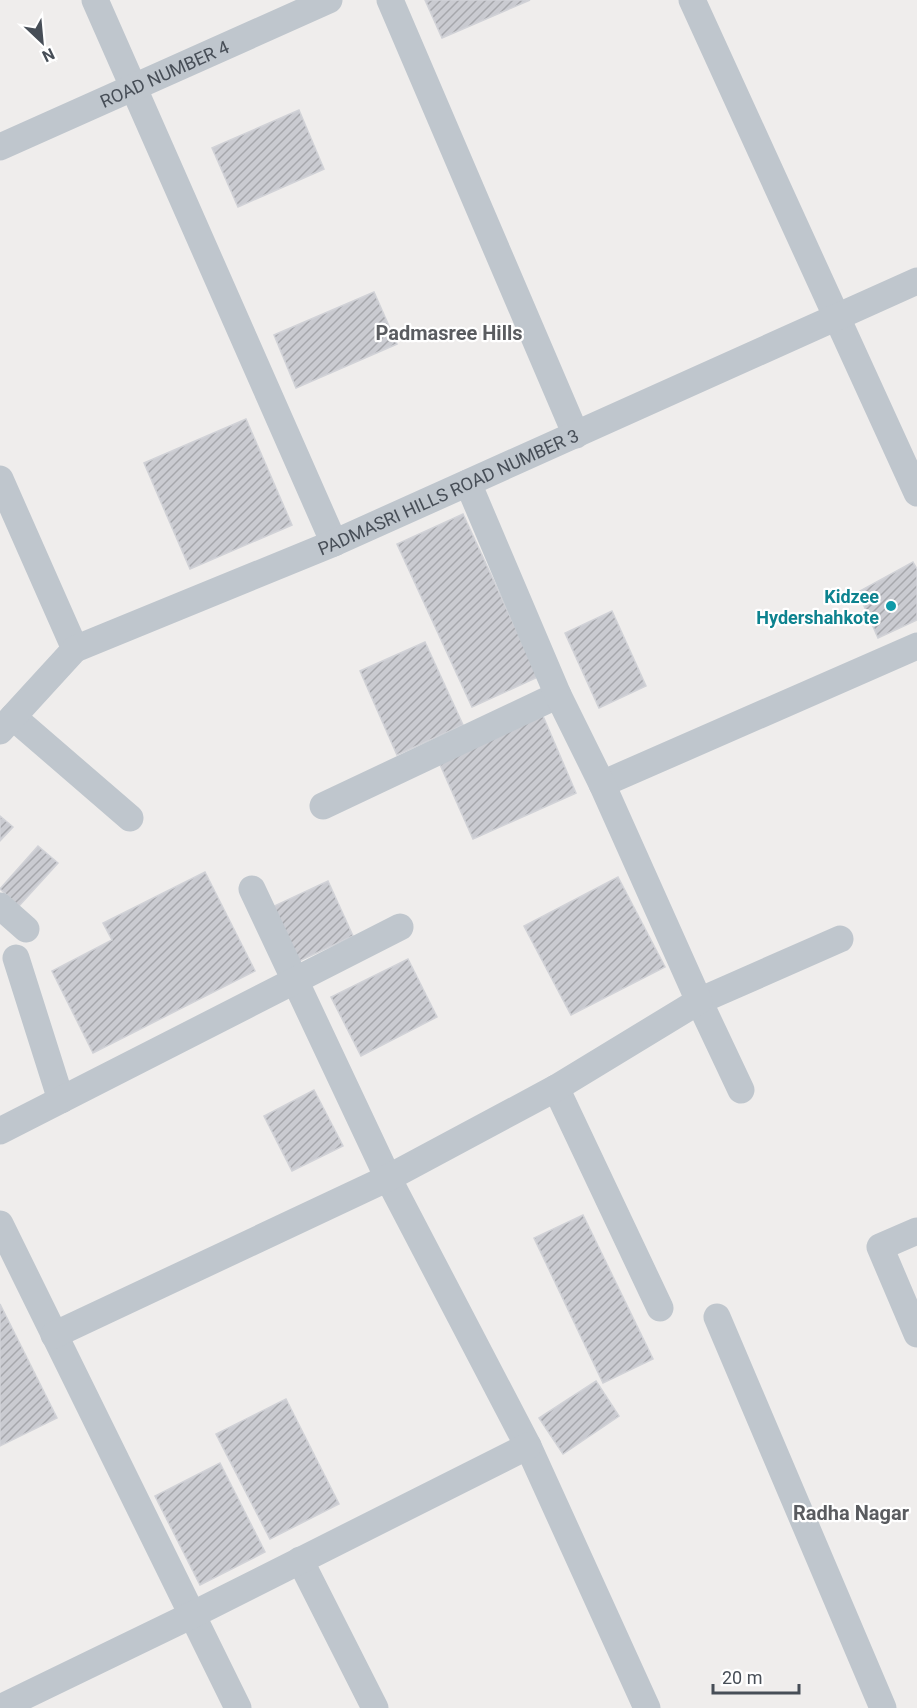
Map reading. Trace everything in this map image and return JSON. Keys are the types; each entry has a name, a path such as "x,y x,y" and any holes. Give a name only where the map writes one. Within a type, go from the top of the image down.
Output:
{"street":[{"path":"95,0 334,543"},
{"name":"ROAD NUMBER 4","path":"0,147 329,0"},
{"path":"390,0 576,435"},
{"path":"692,0 917,493"},
{"name":"PADMASRI HILLS ROAD NUMBER 3","path":"6,724 75,649 334,543 917,281"},
{"path":"468,483 558,695 602,784 741,1090"},
{"path":"3,496 75,649"},
{"path":"602,784 917,646"},
{"path":"323,806 558,695"},
{"path":"6,724 130,818"},
{"path":"252,889 388,1178 528,1446 647,1708"},
{"path":"0,906 26,929"},
{"path":"0,1131 400,927"},
{"path":"54,1335 388,1178 556,1088 699,1001 840,939"},
{"path":"16,958 61,1100"},
{"path":"556,1088 660,1308"},
{"path":"0,1224 238,1708"},
{"path":"917,1231 880,1247 917,1334"},
{"path":"717,1317 883,1708"},
{"path":"0,1708 192,1615 528,1446"},
{"path":"300,1560 375,1708"}],"building":[{"path":"425,0 530,0 442,38"},
{"path":"299,110 324,169 238,207 212,148"},
{"path":"374,292 397,344 296,388 274,335"},
{"path":"246,419 292,525 190,569 144,463"},
{"path":"463,514 538,677 472,707 397,544"},
{"name":"Kidzee Hydershahkote","path":"913,562 917,569 917,620 878,638 858,592"},
{"path":"612,611 646,686 599,708 565,633"},
{"path":"425,642 463,725 397,755 360,671"},
{"path":"543,716 576,793 473,839 438,760"},
{"path":"0,816 13,827 0,841"},
{"path":"38,846 58,863 19,906 0,889"},
{"path":"205,872 255,971 93,1053 52,971 112,940 103,923"},
{"path":"618,877 665,967 571,1015 524,926"},
{"path":"328,881 353,936 295,963 270,908"},
{"path":"408,959 437,1017 361,1056 331,997"},
{"path":"314,1090 343,1146 292,1171 264,1116"},
{"path":"583,1215 653,1359 603,1383 534,1238"},
{"path":"0,1304 57,1418 0,1446"},
{"path":"596,1381 619,1416 563,1454 539,1418"},
{"path":"286,1399 339,1504 270,1539 216,1434"},
{"path":"220,1463 265,1552 200,1585 155,1496"}],"place":[{"name":"Kidzee Hydershahkote","path":"891,606"}],"district":[{"name":"Padmasree Hills","path":"449,333"},
{"name":"Radha Nagar","path":"851,1513"}]}
